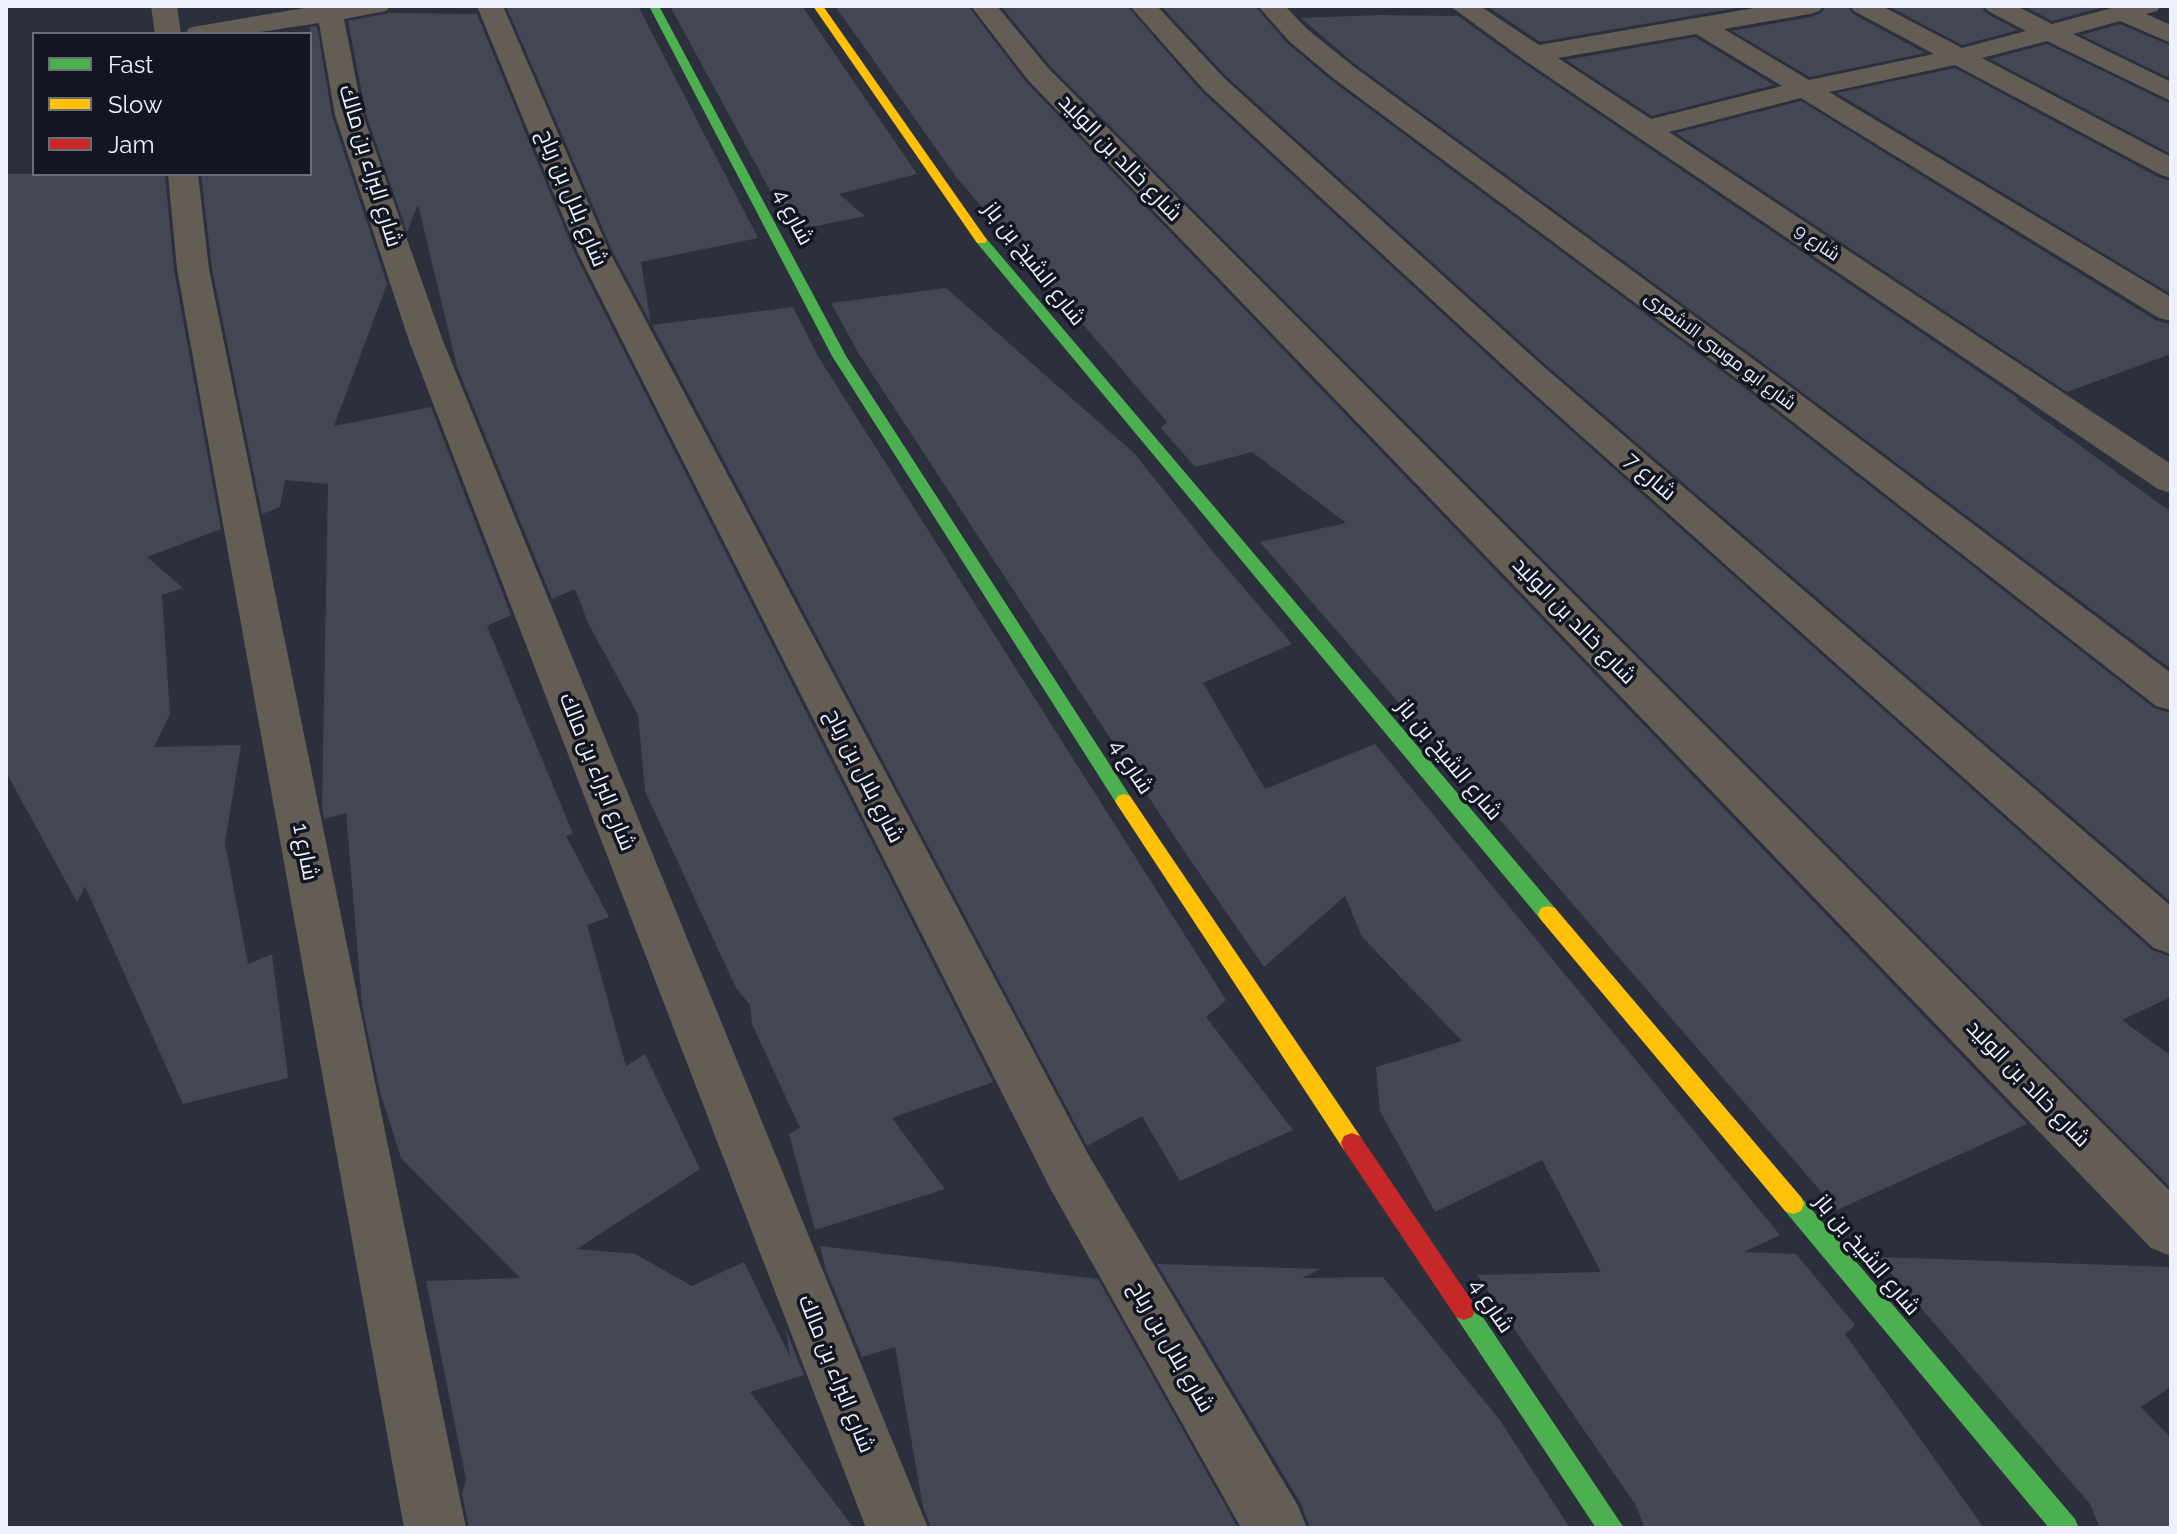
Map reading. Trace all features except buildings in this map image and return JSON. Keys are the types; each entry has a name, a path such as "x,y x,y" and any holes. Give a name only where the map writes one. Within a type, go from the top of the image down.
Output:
{"street":[{"path":"164,6 168,32"},
{"path":"209,32 330,10 377,6"},
{"name":"شارع بلال بن رباح","path":"490,6 594,253 1069,1171 1276,1528"},
{"name":"شارع 4","path":"654,6 839,356 1166,866 1611,1528"},
{"name":"شارع الشيخ بن باز","path":"818,6 997,262 2066,1528"},
{"name":"شارع خالد بن الوليد","path":"984,6 1048,85 2171,1230"},
{"name":"شارع 7","path":"1143,6 1214,84 1532,374 2171,934"},
{"name":"شارع ابو موسى الاشعرى","path":"1271,6 1298,35 1343,72 1764,383 2171,695"},
{"name":"شارع 9","path":"1463,6 2171,481"},
{"path":"1533,54 1810,6"},
{"path":"1863,6 2171,169"},
{"path":"1997,6 2171,93"},
{"path":"1646,129 1808,88 1957,57 2135,9 2171,35"},
{"name":"شارع البراء بن مالك","path":"330,10 349,115 426,341 897,1528"},
{"path":"1700,25 2171,311"},
{"name":"شارع 1","path":"183,176 196,285 435,1528"}],"traffic: fast":[{"path":"654,6 839,356 1124,801"},
{"path":"981,240 1548,914"},
{"path":"1793,1204 2066,1528"},
{"path":"1464,1309 1611,1528"}],"traffic: slow":[{"path":"818,6 981,240"},
{"path":"1124,801 1352,1143"},
{"path":"1548,914 1793,1204"}],"traffic: jam":[{"path":"1352,1143 1464,1309"}]}
